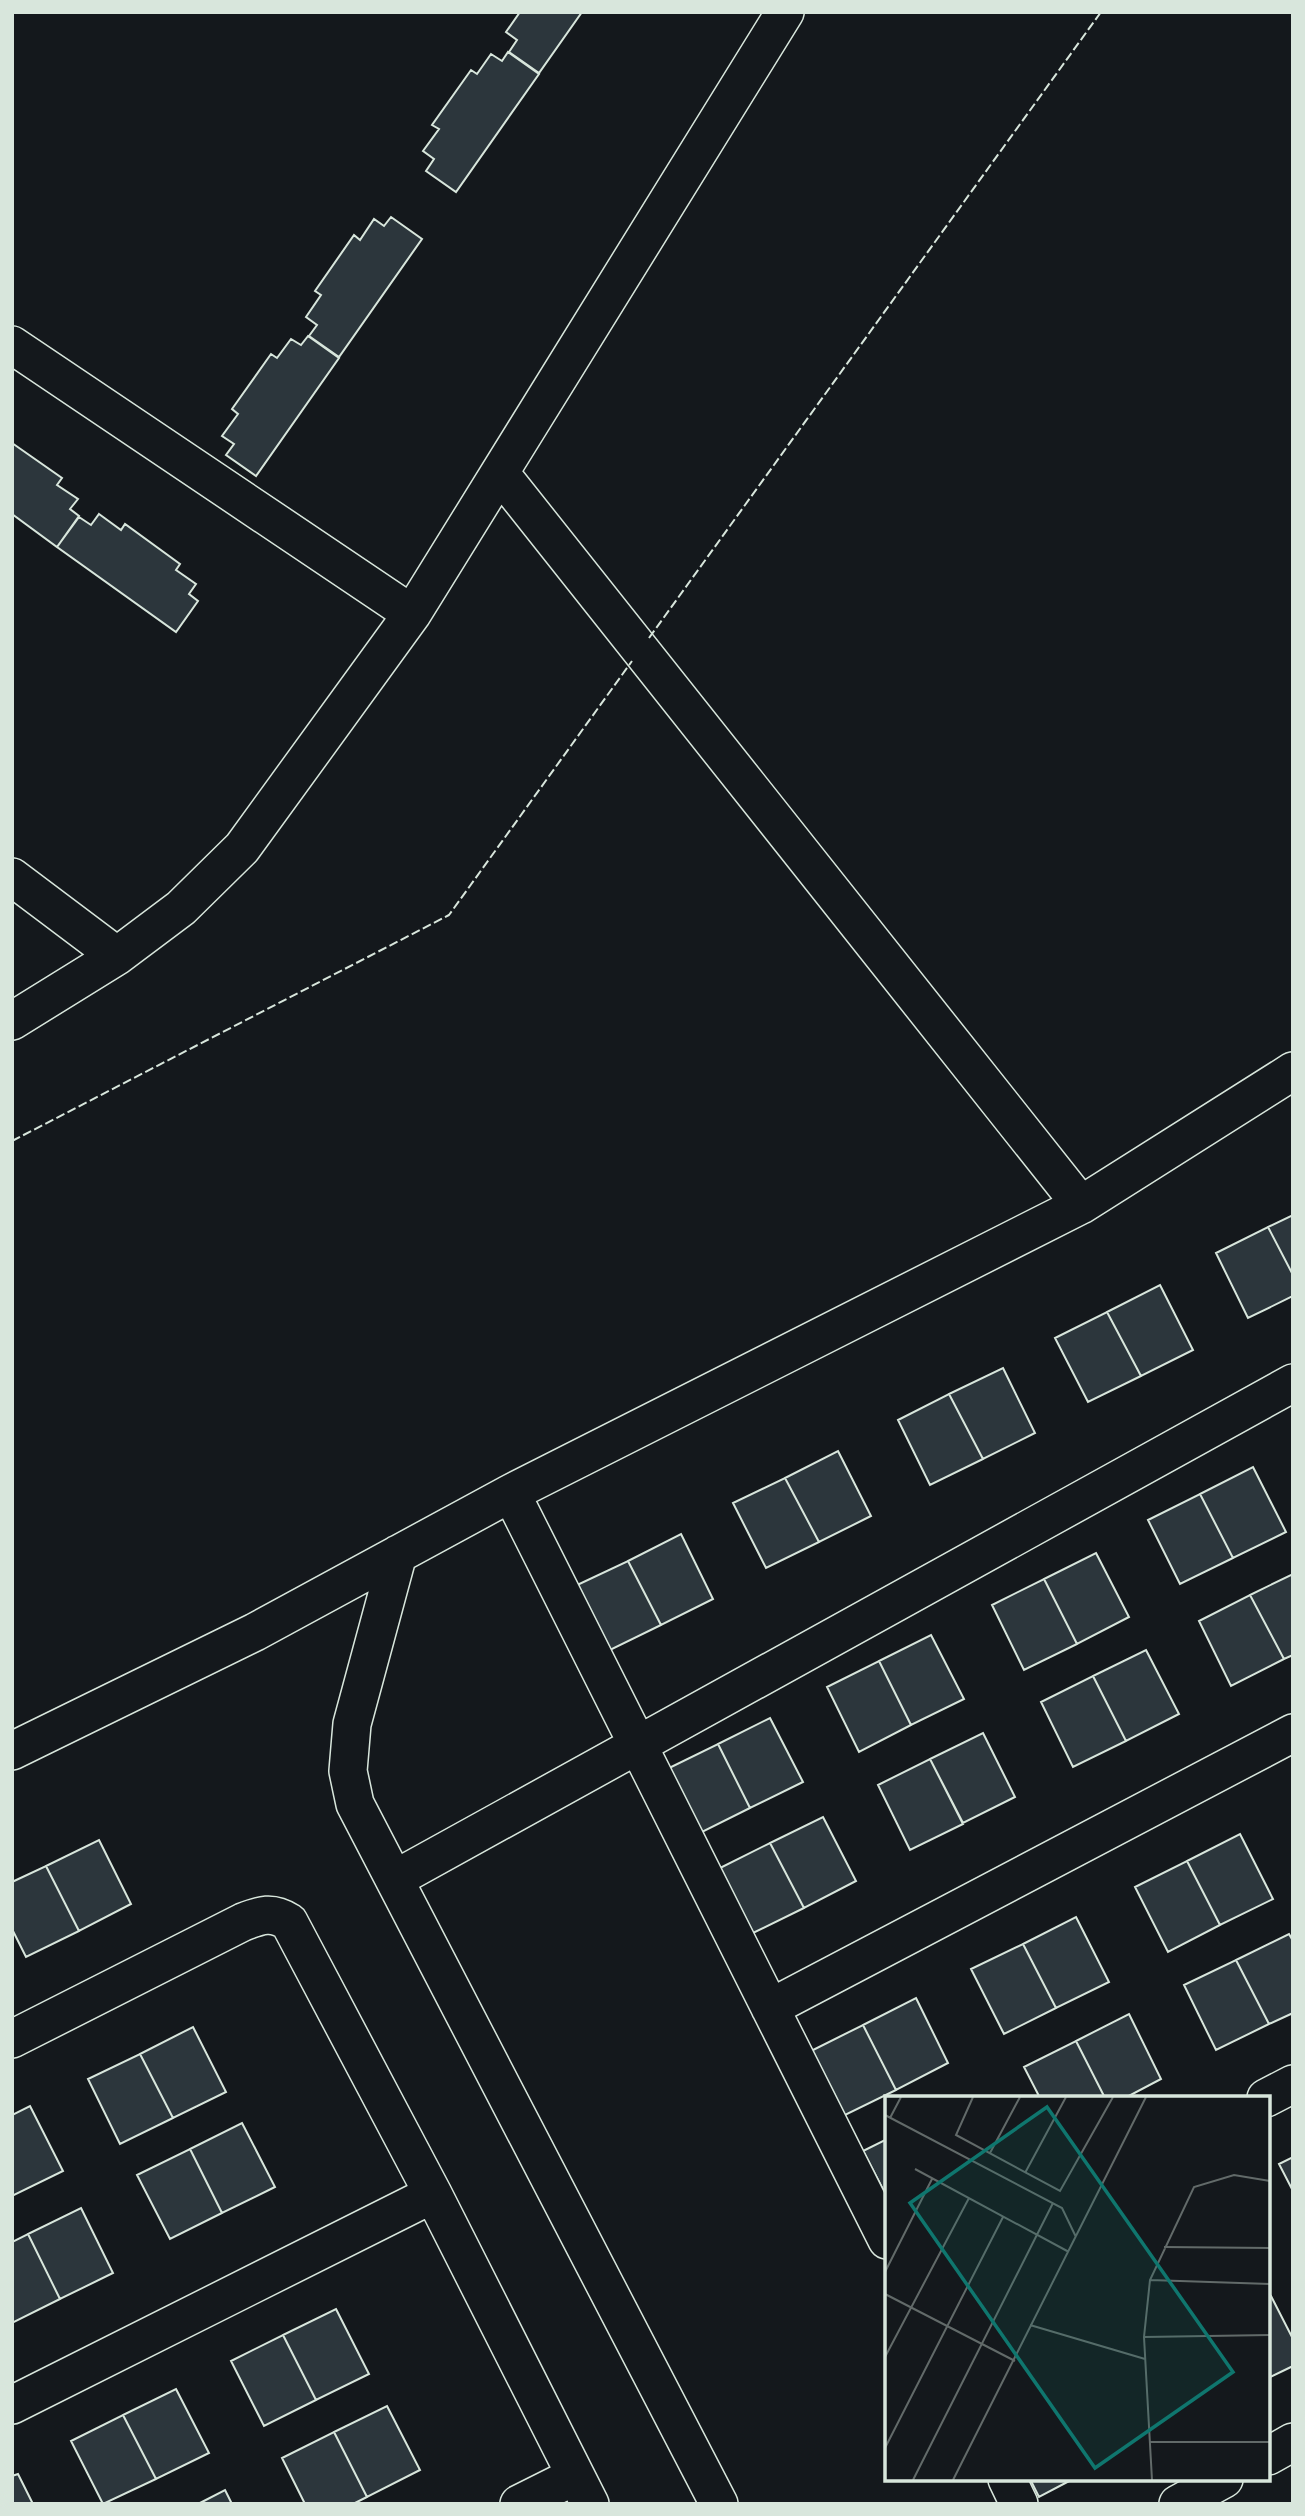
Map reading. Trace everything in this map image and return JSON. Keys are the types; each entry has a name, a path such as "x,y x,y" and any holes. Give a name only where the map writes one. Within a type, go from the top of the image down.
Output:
{"street":[{"path":"12,1021 117,956 181,908 242,848 412,614 785,12"},
{"path":"12,345 412,614"},
{"path":"500,473 1082,1205"},
{"path":"12,877 117,956"},
{"path":"12,1751 255,1632 511,1493 1082,1205 1293,1071"},
{"path":"395,1879 1293,1383"},
{"path":"511,1493 885,2236"},
{"path":"398,1554 352,1724 348,1771 355,1804 719,2504"},
{"path":"771,2008 1293,1733"},
{"path":"12,2039 243,1922 263,1914 277,1914 289,1922 433,2194 582,2490 519,2504"},
{"path":"1270,2096 1293,2084"},
{"path":"12,2405 433,2194"},
{"path":"1270,2455 1293,2442"},
{"path":"1008,2481 1019,2504"},
{"path":"1178,2504 1220,2481"}],"building":[{"path":"520,12 582,12 539,73 509,52 517,40 506,32"},
{"path":"508,52 539,74 456,192 426,171 434,159 423,151 439,129 432,125 471,70 477,74 491,54 502,61"},
{"path":"391,217 422,239 339,357 309,336 317,325 306,317 321,295 315,291 354,235 360,240 374,219 384,226"},
{"path":"308,336 339,358 256,476 226,455 234,444 222,436 238,414 232,409 271,354 277,358 291,339 301,345"},
{"path":"12,443 62,478 57,485 78,499 70,509 79,516 57,547 12,514"},
{"path":"99,514 121,530 125,524 180,564 176,570 196,584 189,594 198,601 176,632 57,547 79,517 91,525"},
{"path":"1293,1215 1293,1275 1268,1227"},
{"path":"1268,1227 1293,1275 1293,1296 1248,1318 1216,1253"},
{"path":"1160,1285 1193,1350 1141,1376 1107,1312"},
{"path":"1107,1312 1141,1376 1088,1402 1055,1338"},
{"path":"1003,1368 1035,1433 983,1459 949,1394"},
{"path":"949,1394 983,1459 930,1485 898,1420"},
{"path":"838,1451 871,1516 819,1542 785,1478"},
{"path":"1253,1467 1286,1532 1233,1558 1200,1494"},
{"path":"785,1478 819,1542 766,1568 733,1503"},
{"path":"1200,1494 1233,1558 1180,1584 1148,1520"},
{"path":"681,1534 713,1599 661,1625 628,1561"},
{"path":"1096,1553 1129,1617 1077,1644 1044,1579"},
{"path":"628,1561 661,1625 608,1651 575,1586"},
{"path":"1293,1574 1293,1655 1284,1659 1250,1595"},
{"path":"1044,1579 1077,1644 1024,1670 992,1605"},
{"path":"1250,1595 1284,1659 1231,1686 1199,1621"},
{"path":"931,1635 964,1699 911,1725 879,1661"},
{"path":"1146,1650 1179,1714 1126,1741 1093,1676"},
{"path":"879,1661 911,1725 859,1752 827,1687"},
{"path":"1093,1676 1126,1741 1073,1767 1041,1702"},
{"path":"770,1718 803,1782 750,1808 718,1744"},
{"path":"983,1733 1015,1797 963,1823 930,1759"},
{"path":"718,1744 750,1808 698,1834 665,1770"},
{"path":"930,1759 963,1824 910,1850 878,1785"},
{"path":"823,1817 856,1881 804,1908 770,1843"},
{"path":"1240,1834 1273,1899 1220,1925 1187,1861"},
{"path":"99,1840 131,1904 79,1931 46,1866"},
{"path":"770,1843 804,1908 751,1934 718,1869"},
{"path":"1187,1861 1220,1925 1168,1952 1135,1887"},
{"path":"46,1866 79,1931 26,1957 12,1929 12,1882"},
{"path":"1076,1917 1109,1982 1056,2008 1023,1944"},
{"path":"1289,1934 1293,1941 1293,2013 1269,2024 1236,1960"},
{"path":"1023,1944 1056,2008 1004,2034 971,1969"},
{"path":"1236,1960 1269,2024 1216,2050 1184,1985"},
{"path":"916,1998 948,2063 896,2090 863,2025"},
{"path":"1129,2014 1161,2079 1129,2096 1104,2096 1076,2041"},
{"path":"863,2025 896,2090 843,2116 811,2051"},
{"path":"193,2027 226,2092 173,2118 140,2054"},
{"path":"1076,2041 1104,2096 1039,2096 1024,2067"},
{"path":"140,2054 173,2118 120,2144 88,2079"},
{"path":"30,2106 63,2171 12,2196 12,2115"},
{"path":"242,2123 275,2187 222,2213 190,2149"},
{"path":"885,2140 885,2193 863,2151"},
{"path":"190,2149 222,2213 170,2239 137,2175"},
{"path":"1293,2157 1293,2191 1279,2164"},
{"path":"81,2208 113,2273 60,2299 28,2234"},
{"path":"28,2234 60,2299 12,2323 12,2242"},
{"path":"1270,2296 1293,2339 1293,2366 1270,2377"},
{"path":"336,2309 369,2374 316,2400 283,2335"},
{"path":"283,2335 316,2400 264,2426 231,2361"},
{"path":"176,2389 209,2453 156,2479 123,2415"},
{"path":"387,2406 420,2470 367,2497 334,2432"},
{"path":"123,2415 156,2479 103,2504 71,2441"},
{"path":"334,2432 367,2497 353,2504 305,2504 282,2458"},
{"path":"18,2474 33,2504 12,2504 12,2476"},
{"path":"1031,2481 1069,2481 1039,2497"},
{"path":"225,2490 232,2504 198,2504"}],"fence":[{"path":"649,638 1101,12"},
{"path":"12,1141 449,915 632,661"}]}
